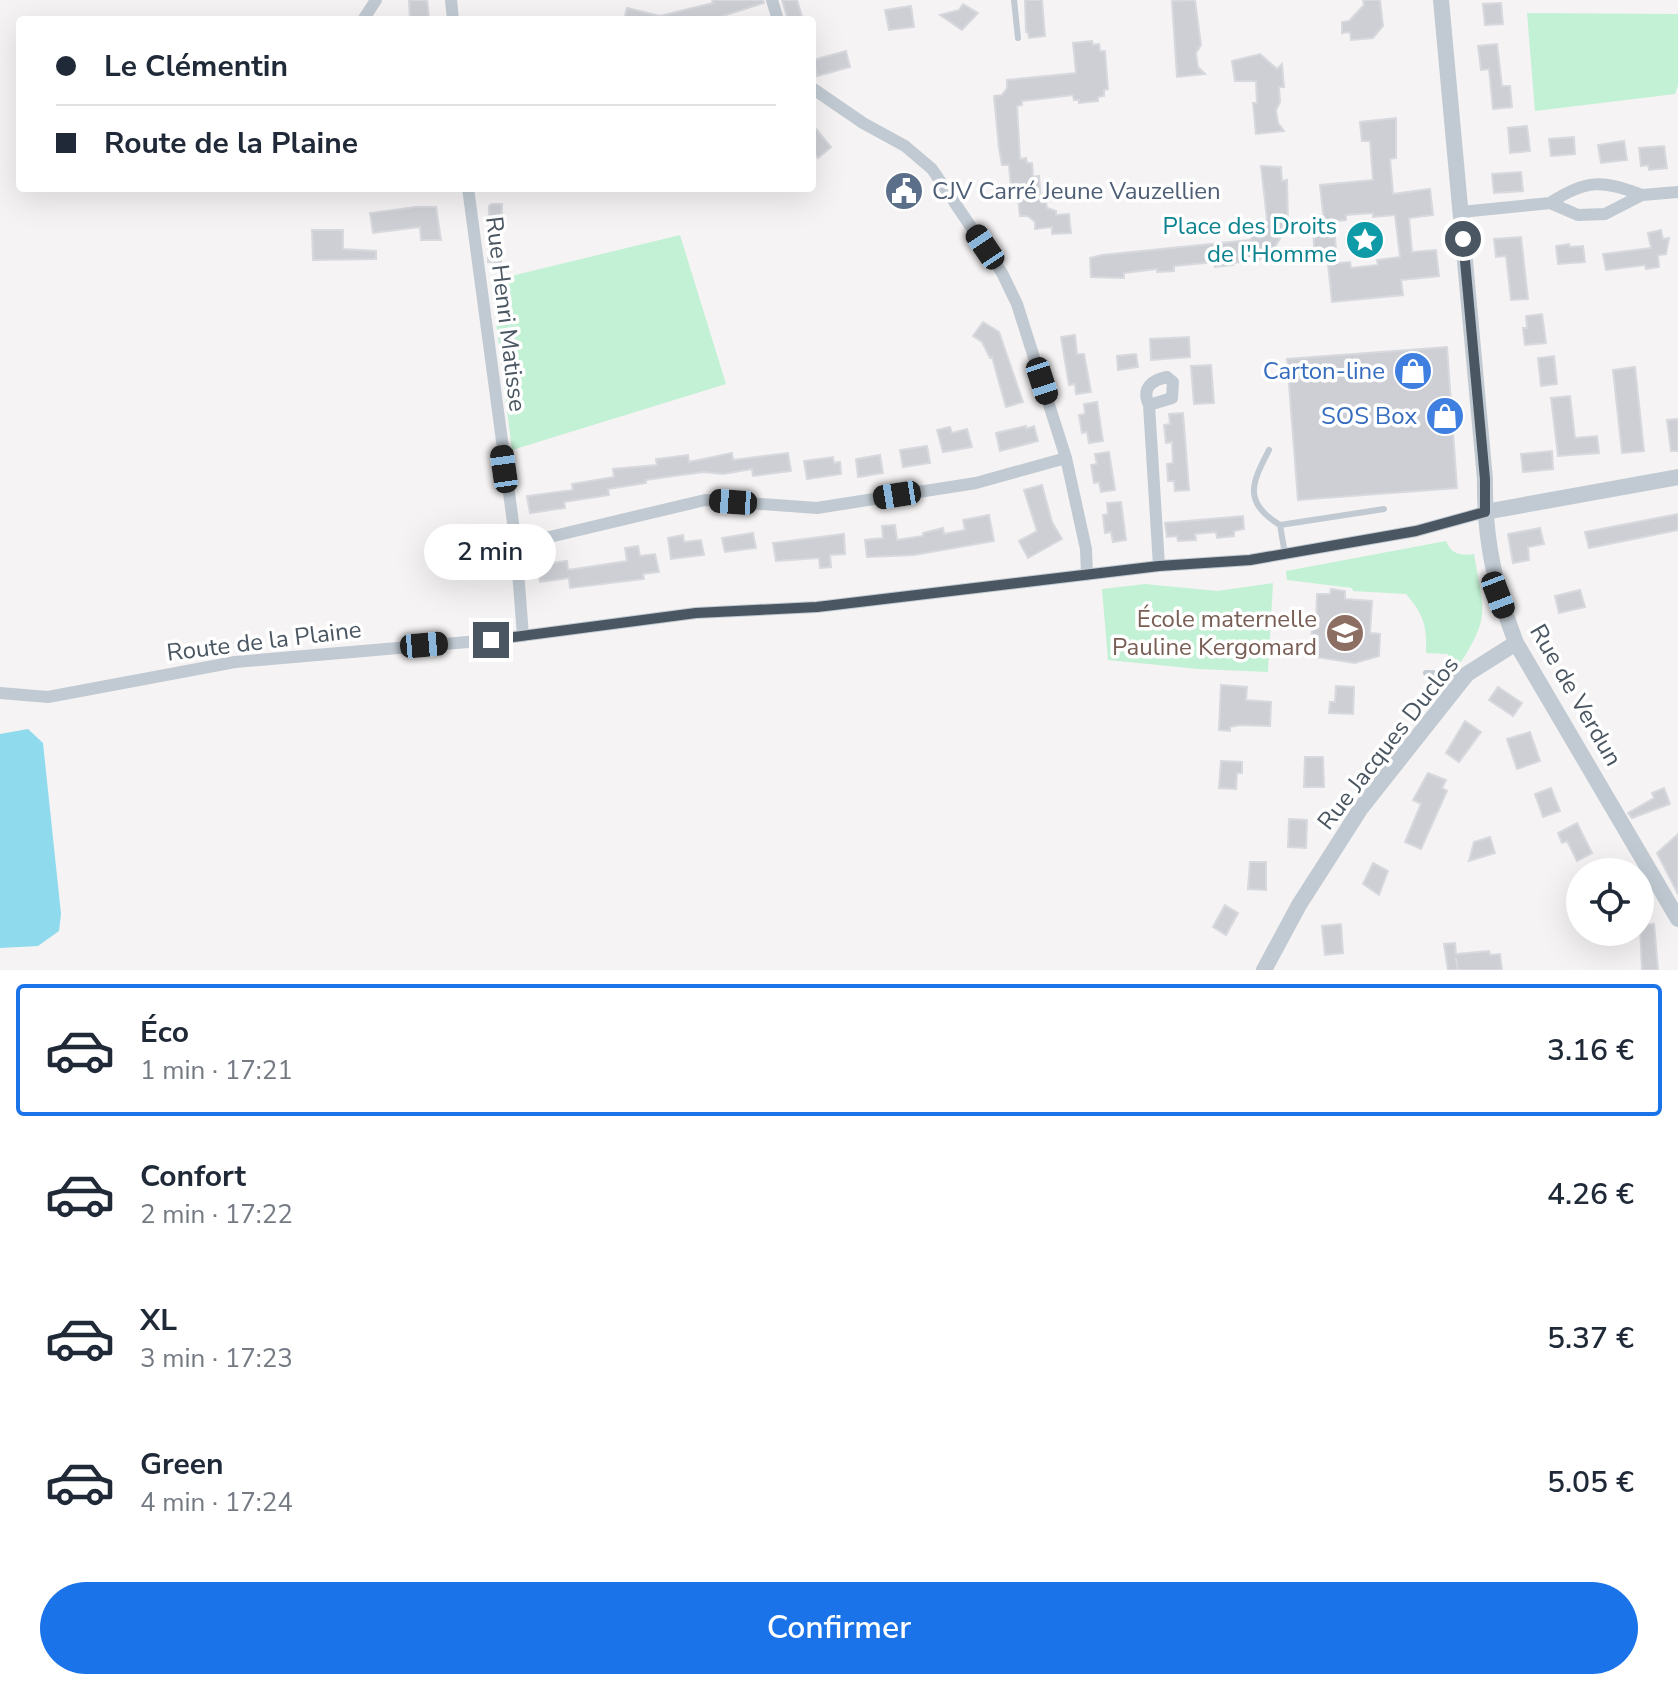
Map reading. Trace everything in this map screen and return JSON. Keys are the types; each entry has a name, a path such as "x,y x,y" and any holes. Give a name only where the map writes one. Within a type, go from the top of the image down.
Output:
{"street":[{"name":"Rue de Verdun","path":"1441,0 1485,479 1487,544 1498,595 1516,643 1678,919"},
{"path":"816,91 863,123 905,146 932,169 1010,287 1066,458 1086,549 1087,575"},
{"path":"1461,212 1550,203 1569,190 1595,183 1610,182 1642,195"},
{"name":"Rue Henri Matisse","path":"469,192 516,545 523,636"},
{"path":"1550,203 1578,215 1605,214 1642,195 1678,192"},
{"path":"1149,405 1159,566"},
{"path":"516,545 705,500 817,508 976,483 1066,458"},
{"path":"1485,512 1678,477"},
{"name":"Route de la Plaine","path":"0,693 48,697 235,662 523,636 696,613 817,607 1159,566 1225,563 1416,531 1485,512"},
{"name":"Rue Jacques Duclos","path":"1264,970 1299,905 1361,808 1467,674 1516,643"}],"lane":[{"path":"1014,0 1018,38"},
{"path":"1269,450 1254,480 1253,491 1257,505 1280,525 1384,509"},
{"path":"1280,525 1285,554"},
{"path":"1426,673 1467,674"}],"green space":[{"path":"1527,13 1678,14 1678,85 1675,94 1535,111"},
{"path":"680,235 726,384 512,450 491,281"},
{"path":"1446,541 1457,553 1474,554 1482,602 1480,625 1457,668 1448,667 1448,654 1426,653 1423,621 1406,594 1353,591 1352,588 1287,580 1286,571"},
{"path":"1273,583 1268,672 1108,660 1102,589 1145,584 1217,591"}],"water":[{"path":"28,729 43,743 61,914 59,931 38,946 0,948 0,734"}],"building":[{"path":"409,0 427,0 429,16 410,16"},
{"path":"712,0 763,0 764,3 723,16 660,16 713,3"},
{"path":"782,0 797,0 802,16 787,16"},
{"path":"1025,0 1042,0 1045,36 1029,38"},
{"path":"1195,0 1201,45 1196,53 1198,67 1205,74 1177,77 1172,1"},
{"path":"1363,0 1380,0 1383,26 1373,38 1351,40 1350,32 1342,33 1342,22 1349,21 1364,5"},
{"path":"1501,3 1503,24 1485,25 1483,4"},
{"path":"963,4 978,13 962,30 940,15 959,10"},
{"path":"911,6 914,27 889,30 885,10"},
{"path":"627,8 660,16 625,16"},
{"path":"1092,41 1093,45 1099,44 1100,51 1105,51 1108,89 1104,90 1104,96 1098,97 1098,101 1079,103 1073,95 1022,101 1022,105 1017,106 1020,159 1026,158 1027,163 1032,163 1033,177 1039,176 1041,203 1046,202 1047,208 1056,211 1056,215 1069,214 1071,233 1052,234 1052,227 1035,229 1035,222 1028,216 1020,216 1018,199 1012,199 1009,165 1002,165 999,148 994,96 1002,95 1007,88 1007,80 1076,73 1073,43"},
{"path":"1497,44 1502,86 1510,86 1512,107 1493,109 1489,69 1481,70 1478,46"},
{"path":"846,51 850,67 817,76 816,59"},
{"path":"1260,54 1277,69 1282,64 1284,87 1279,87 1280,102 1276,110 1278,123 1284,131 1256,134 1253,103 1257,103 1256,81 1235,81 1232,61"},
{"path":"1396,118 1396,158 1390,159 1393,194 1430,189 1433,215 1409,218 1412,252 1436,250 1439,276 1401,280 1403,295 1332,302 1328,264 1350,262 1351,268 1378,265 1377,260 1400,257 1395,215 1346,215 1346,220 1324,222 1320,185 1373,180 1370,141 1362,141 1360,122"},
{"path":"1527,126 1530,151 1510,153 1508,128"},
{"path":"816,129 831,147 818,158 816,156"},
{"path":"1574,137 1575,154 1551,156 1549,139"},
{"path":"1624,141 1627,160 1601,163 1598,145"},
{"path":"1664,146 1667,168 1649,170 1648,165 1641,166 1639,148"},
{"path":"1261,166 1281,167 1282,181 1287,180 1288,225 1272,252 1268,249 1259,260 1233,265 1215,267 1215,262 1174,266 1174,271 1157,272 1157,269 1124,273 1124,278 1091,277 1090,258 1102,255 1250,240 1267,219"},
{"path":"1521,172 1523,191 1494,193 1492,174"},
{"path":"901,178 917,195 903,209 886,191"},
{"path":"502,204 501,262 488,262 489,206"},
{"path":"436,207 441,240 421,240 420,227 373,233 370,213"},
{"path":"1334,225 1337,261 1315,263 1313,227"},
{"path":"312,230 343,230 343,249 376,251 376,259 313,260"},
{"path":"1661,230 1663,239 1669,238 1666,254 1658,255 1659,267 1646,269 1645,265 1606,270 1603,254 1651,248 1648,233"},
{"path":"1521,237 1528,299 1511,300 1506,256 1496,257 1494,239"},
{"path":"1569,244 1570,247 1583,246 1585,262 1558,264 1556,246"},
{"path":"1542,314 1546,343 1525,345 1523,328 1527,328 1526,316"},
{"path":"983,322 999,332 1023,402 1006,407 992,357 982,342 973,336"},
{"path":"1075,335 1077,354 1084,354 1091,392 1076,394 1075,384 1069,385 1061,337"},
{"path":"1189,337 1190,357 1151,360 1150,339"},
{"path":"1447,347 1457,488 1298,500 1287,359"},
{"path":"1136,354 1138,367 1118,370 1117,356"},
{"path":"1554,356 1557,384 1541,386 1538,358"},
{"path":"1211,365 1214,403 1194,404 1191,366"},
{"path":"1635,367 1644,451 1622,453 1613,370"},
{"path":"1570,396 1575,438 1597,436 1599,453 1558,456 1551,398"},
{"path":"1097,402 1103,441 1089,443 1087,432 1082,433 1079,415 1085,414 1084,404"},
{"path":"1183,413 1189,490 1175,491 1174,481 1168,481 1167,464 1173,463 1172,442 1166,443 1164,425 1170,424 1169,414"},
{"path":"1678,419 1678,451 1671,451 1667,420"},
{"path":"1026,426 1026,429 1034,426 1038,441 1000,451 996,433"},
{"path":"950,427 952,433 967,429 972,447 943,452 937,430"},
{"path":"927,446 930,463 903,467 900,450"},
{"path":"1552,451 1553,469 1523,472 1521,454"},
{"path":"1109,452 1115,490 1101,492 1099,482 1094,483 1091,465 1097,464 1095,454"},
{"path":"732,453 733,460 788,453 791,471 753,476 752,469 646,480 646,483 608,489 609,495 564,502 565,508 530,513 527,496 573,490 572,484 614,477 613,469 657,465 656,459 688,455 689,462"},
{"path":"880,455 883,473 858,477 856,459"},
{"path":"833,457 834,463 840,462 841,474 807,479 804,461"},
{"path":"1042,485 1052,522 1062,539 1028,558 1019,541 1037,531 1024,490"},
{"path":"1121,502 1126,540 1113,542 1111,532 1105,533 1103,515 1108,514 1107,503"},
{"path":"1678,514 1678,530 1589,548 1585,532"},
{"path":"989,515 994,541 914,555 867,557 865,540 883,538 882,526 895,525 897,540 923,536 923,533 943,528 944,534 965,530 963,520"},
{"path":"1243,516 1244,529 1234,531 1234,536 1217,538 1216,532 1195,534 1196,540 1178,541 1177,536 1167,537 1165,523"},
{"path":"1540,528 1544,544 1528,547 1529,560 1513,563 1508,534"},
{"path":"753,533 756,548 725,552 722,538"},
{"path":"844,534 845,554 830,555 831,567 820,568 819,558 776,561 773,543"},
{"path":"683,535 684,542 701,540 704,555 671,559 668,538"},
{"path":"638,546 640,556 655,554 659,572 643,574 644,579 570,588 569,578 540,582 537,565 567,561 568,570 627,561 625,548"},
{"path":"1331,589 1345,591 1345,599 1372,601 1370,633 1380,634 1379,656 1355,663 1315,657 1315,643 1311,643 1312,628 1316,628 1317,594 1330,594"},
{"path":"1580,590 1585,607 1559,613 1555,596"},
{"path":"1221,685 1247,687 1246,700 1271,702 1270,726 1239,725 1230,727 1230,731 1219,730"},
{"path":"1336,686 1354,687 1353,714 1329,713 1330,702 1335,702"},
{"path":"1498,687 1522,703 1513,716 1489,700"},
{"path":"1465,721 1481,732 1459,762 1446,753"},
{"path":"1530,732 1540,761 1517,769 1507,739"},
{"path":"1305,757 1323,757 1324,787 1304,787"},
{"path":"1221,761 1242,762 1242,773 1237,773 1236,789 1219,788"},
{"path":"1428,773 1446,780 1442,788 1447,791 1421,849 1405,842 1421,804 1413,800"},
{"path":"1551,788 1560,811 1543,817 1535,794"},
{"path":"1664,788 1670,804 1632,818 1628,813 1654,798 1652,793"},
{"path":"1289,819 1307,820 1306,848 1288,847"},
{"path":"1577,823 1592,853 1576,858 1567,841 1562,843 1558,833"},
{"path":"1678,834 1678,894 1657,853"},
{"path":"1490,837 1495,853 1469,861 1474,842"},
{"path":"1250,862 1266,862 1266,890 1248,889"},
{"path":"1373,863 1388,871 1379,895 1363,884"},
{"path":"1225,905 1238,913 1226,935 1213,927"},
{"path":"1341,924 1343,953 1325,955 1322,926"},
{"path":"1654,924 1658,970 1642,970 1641,946 1654,946"},
{"path":"1455,943 1456,954 1489,951 1490,955 1500,954 1502,970 1448,970 1444,944"}],"place":[{"name":"CJV Carré Jeune Vauzellien","path":"904,191"},
{"name":"Place des Droits de l'Homme","path":"1365,240"},
{"name":"Carton-line","path":"1413,371"},
{"name":"SOS Box","path":"1445,416"},
{"name":"École maternelle Pauline Kergomard","path":"1345,633"}],"route":[{"path":"491,640 696,613 817,607 1159,566 1250,560 1416,531 1485,512 1485,479 1463,239"}]}
